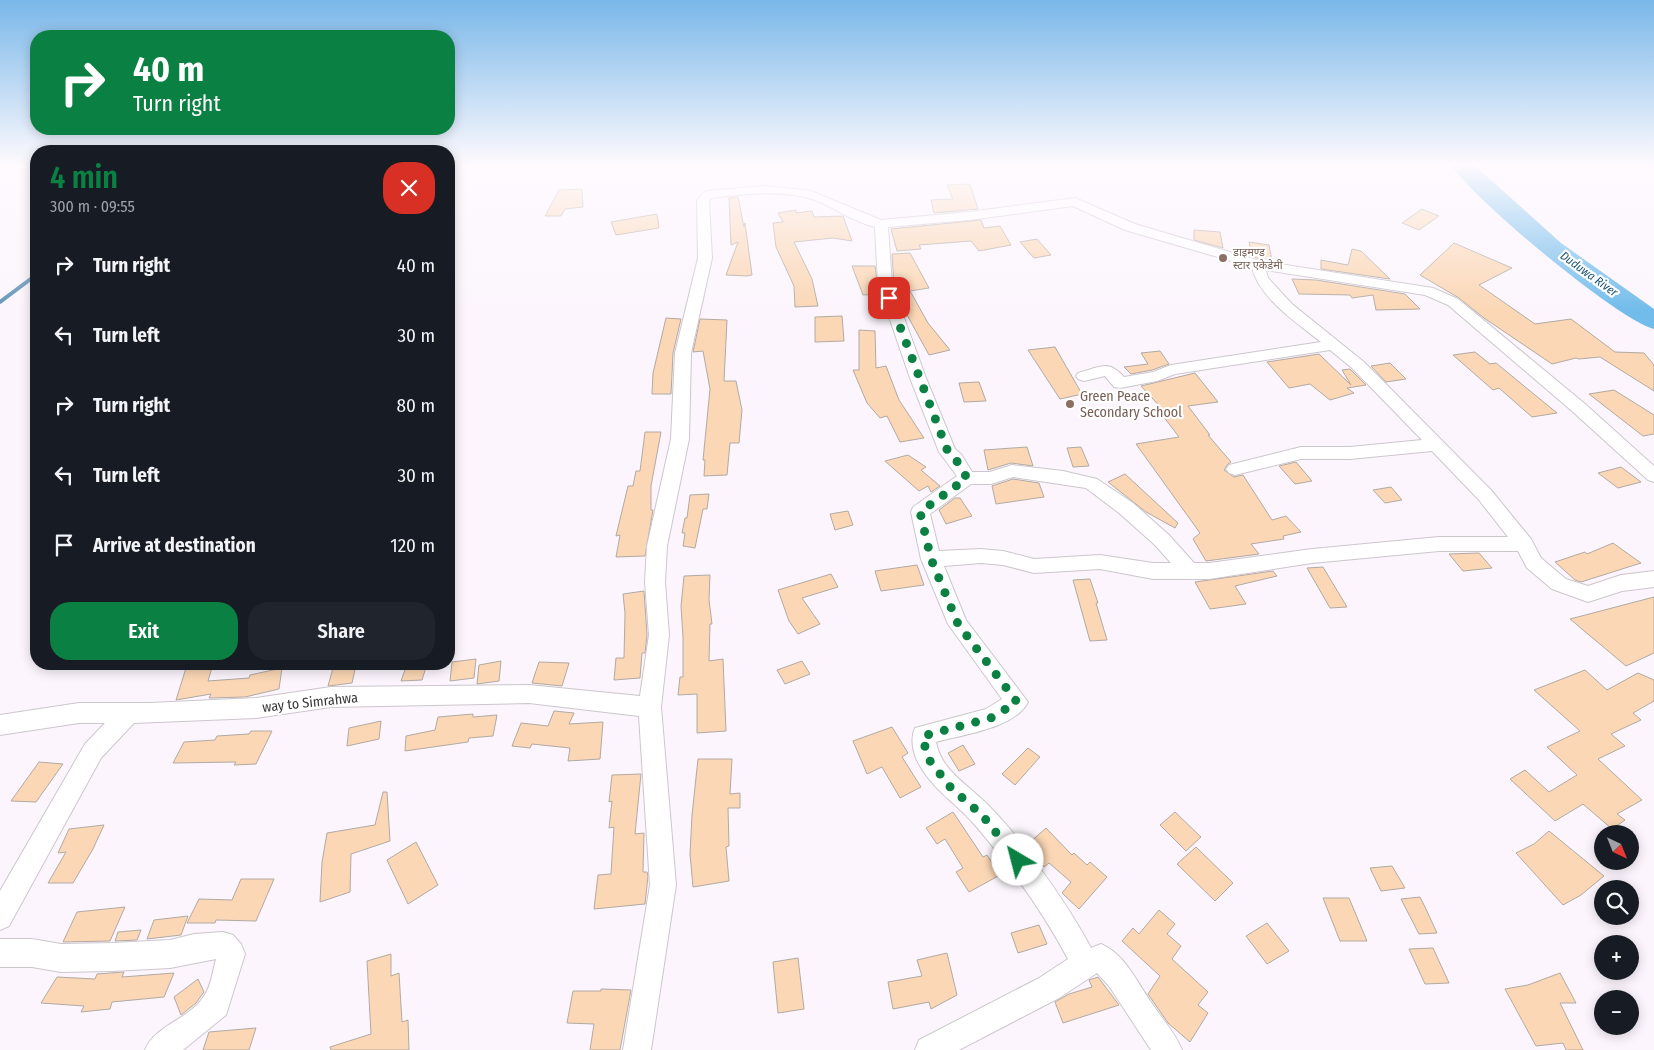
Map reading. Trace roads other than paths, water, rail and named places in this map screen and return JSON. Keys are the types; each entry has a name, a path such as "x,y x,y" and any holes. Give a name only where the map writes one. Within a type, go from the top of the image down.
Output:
{"street":[{"path":"637,1050 663,885 650,707 659,635 655,582 657,546 680,439 682,353 700,287 705,258 703,213"},
{"path":"850,213 870,223 881,224 992,213"},
{"path":"1099,213 1130,227 1258,265 1428,291 1453,302 1578,408 1654,476"},
{"path":"881,224 885,285 918,378 948,452 955,458 967,478"},
{"path":"1258,265 1262,279 1274,293 1331,345 1358,365 1485,495 1524,544 1534,563 1558,584 1588,594 1621,583 1654,579"},
{"path":"1084,376 1109,370 1120,383 1157,376 1171,370 1331,345"},
{"path":"1235,469 1301,453 1350,453 1435,445"},
{"path":"1085,964 1065,926 1010,849 982,815 951,788 927,757 923,736 991,718 1017,702 958,624 931,559 920,512 967,478 991,478 1012,471 1063,477 1091,484 1141,521 1162,540 1189,570"},
{"path":"931,559 981,556 1003,558 1034,566 1100,562 1152,571 1209,571 1312,556 1439,544 1524,544"},
{"name":"way to Simrahwa","path":"0,725 79,712 129,713 256,708 331,697 529,694 650,707"},
{"path":"0,917 92,751 129,713"},
{"path":"0,953 32,953 61,958 112,957 170,954 194,948 224,945 231,954 216,1005 195,1024 159,1050"},
{"path":"929,1050 1050,988 1085,964 1101,958 1119,976 1140,1011 1168,1050"}],"waterway":[{"name":"Duduwa River","path":"1512,213 1602,286 1654,321"},
{"path":"0,302 30,280"}],"place":[{"name":"डाइमण्ड स्टार एकेडेमी","path":"1223,258"},
{"name":"Green Peace Secondary School","path":"1070,404"}]}
